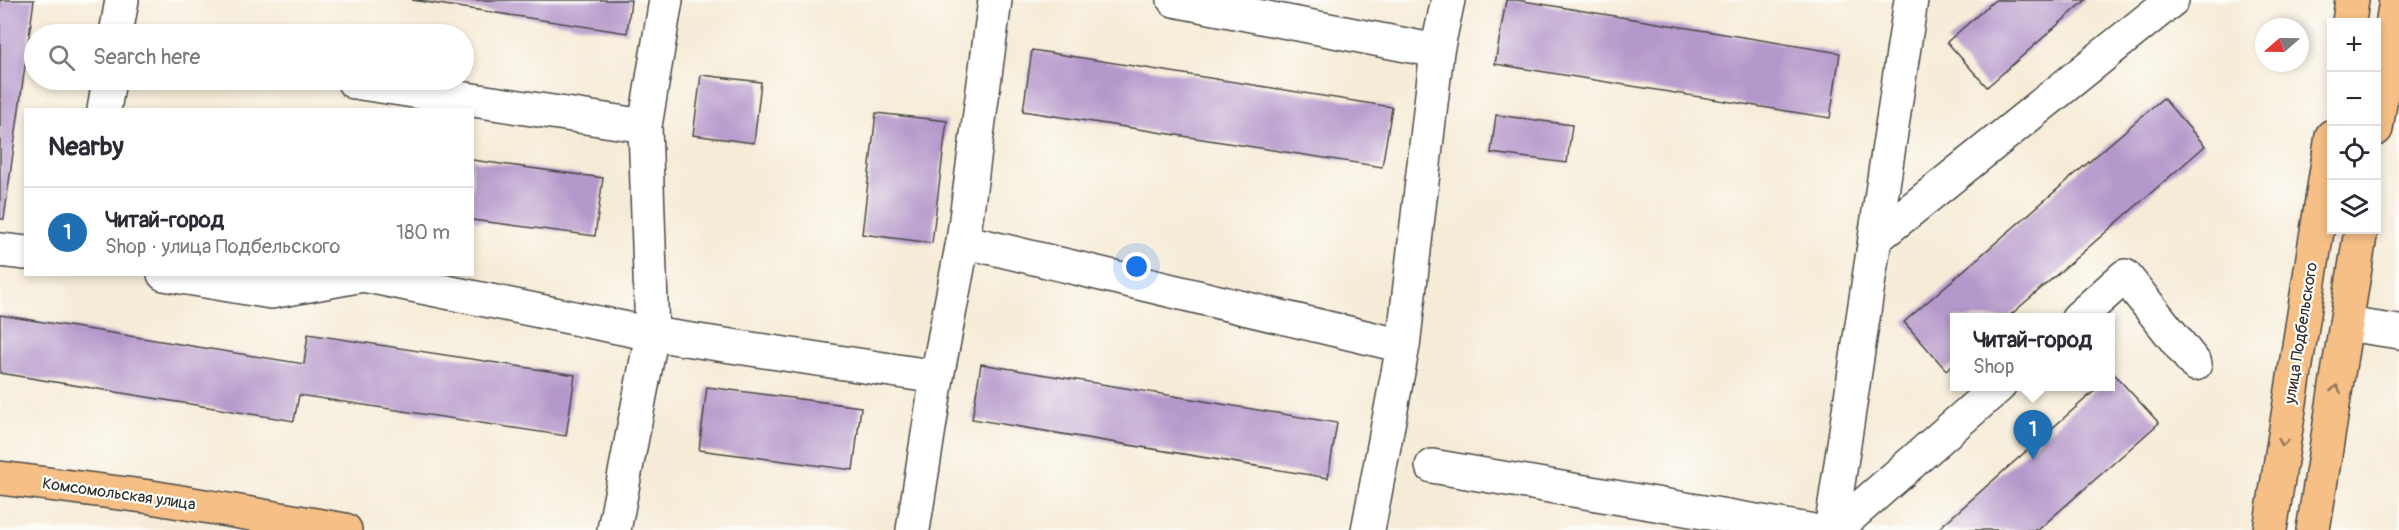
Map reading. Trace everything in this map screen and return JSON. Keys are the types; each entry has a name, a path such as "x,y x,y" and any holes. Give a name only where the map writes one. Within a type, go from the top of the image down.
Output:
{"main road":[{"path":"2350,18 2352,0"},
{"path":"2376,126 2396,0"},
{"name":"улица Подбельского","path":"2270,530 2327,163"},
{"path":"2313,530 2360,234"},
{"path":"2312,266 2355,273"},
{"name":"Комсомольская улица","path":"0,478 150,497 283,525 345,530"}],"lane":[{"path":"118,24 122,0"},
{"path":"614,530 652,334 645,126 666,0"},
{"path":"914,530 937,377 963,241 995,0"},
{"path":"1174,0 1437,51"},
{"path":"1368,530 1403,346 1437,51 1448,0"},
{"path":"1833,530 1911,0"},
{"path":"1875,239 2172,0"},
{"path":"104,108 107,90"},
{"path":"407,90 645,126"},
{"path":"963,241 1403,346"},
{"path":"0,250 24,253"},
{"path":"176,276 271,292 358,276"},
{"path":"368,276 652,334 937,377"},
{"path":"2084,313 2125,276 2195,364"},
{"path":"2346,324 2399,332"},
{"path":"1833,530 1994,391"},
{"path":"1432,466 1809,530"}],"building":[{"path":"0,0 34,0 31,24 24,24 24,73 4,219 0,219"},
{"path":"412,0 631,0 627,33"},
{"path":"1506,0 1840,53 1830,118 1495,64"},
{"path":"1995,0 2086,0 1987,87 1947,42"},
{"path":"1032,50 1392,107 1382,167 1023,111"},
{"path":"701,75 761,82 754,143 693,135"},
{"path":"2163,98 2205,146 2013,313 1950,313 1950,367 1946,370 1904,322"},
{"path":"876,113 947,121 932,243 862,234"},
{"path":"1496,115 1572,125 1567,163 1491,153"},
{"path":"474,160 603,178 595,236 474,220"},
{"path":"0,315 304,364 308,334 575,375 566,436 299,395 294,421 0,373"},
{"path":"981,364 1337,423 1328,478 972,419"},
{"path":"2115,375 2159,423 2038,530 1937,530 2094,391 2115,391"},
{"path":"707,387 861,407 853,470 699,450"}],"place":[{"name":"Читай-город","path":"2033,460"}]}
